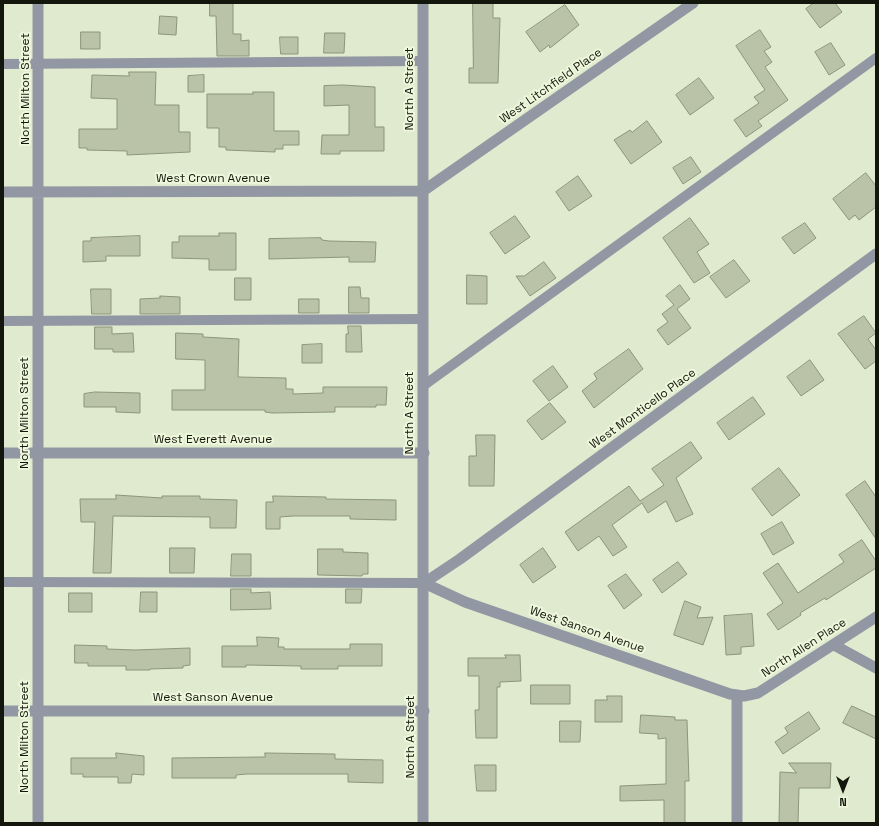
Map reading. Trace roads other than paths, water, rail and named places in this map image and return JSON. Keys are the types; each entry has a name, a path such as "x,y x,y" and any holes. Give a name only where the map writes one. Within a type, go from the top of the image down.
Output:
{"street":[{"name":"North Milton Street","path":"38,3 38,823"},
{"name":"North A Street","path":"423,3 422,319 424,454 424,823"},
{"name":"West Litchfield Place","path":"423,191 693,3"},
{"name":"West Crown Avenue","path":"3,192 423,191"},
{"name":"West Monticello Place","path":"424,583 460,559 876,254"},
{"name":"West Everett Avenue","path":"3,453 424,454"},
{"name":"West Sanson Avenue","path":"424,583 465,602 740,696"},
{"name":"North Allen Place","path":"740,696 758,693 876,617"},
{"path":"834,645 876,668"},
{"path":"737,823 740,696"},
{"name":"West Sanson Avenue","path":"3,711 424,711"}],"lane":[{"path":"423,386 876,58"},
{"path":"3,64 423,61"},
{"path":"3,321 422,319"},
{"path":"3,582 424,583"}]}
